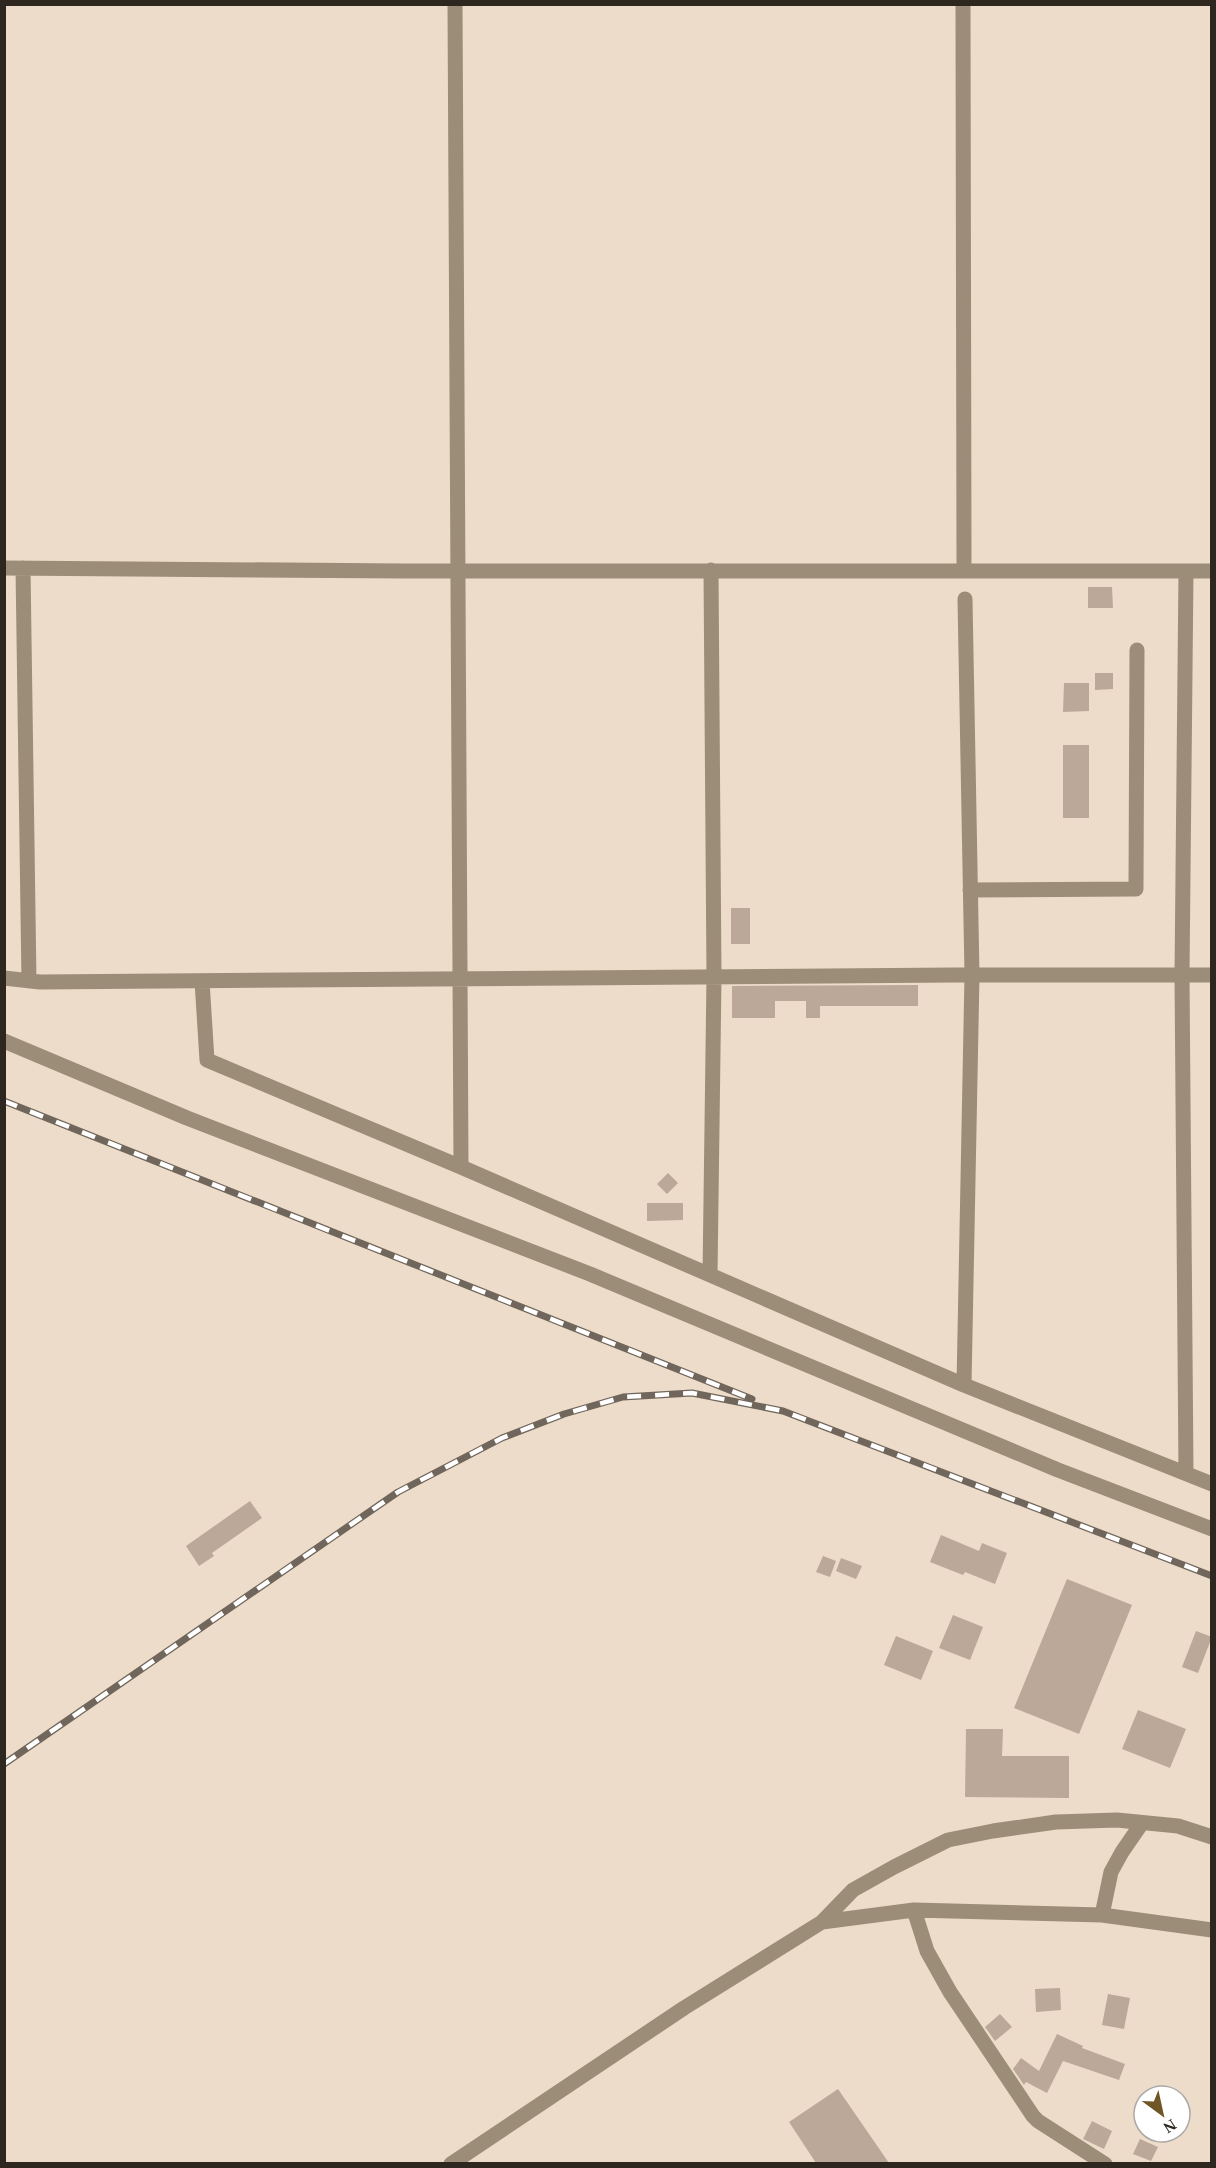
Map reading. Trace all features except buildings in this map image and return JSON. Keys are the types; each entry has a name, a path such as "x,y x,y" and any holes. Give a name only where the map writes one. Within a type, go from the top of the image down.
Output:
{"street":[{"path":"456,4 460,1167"},
{"path":"963,4 964,571"},
{"path":"4,568 1212,571"},
{"path":"23,568 29,981"},
{"path":"710,1275 714,977 711,570"},
{"path":"1186,571 1182,975 1186,1473"},
{"path":"964,1385 972,975 965,599"},
{"path":"970,890 1136,889 1137,650"},
{"path":"4,978 29,981 202,981 1212,975"},
{"path":"202,981 207,1060 964,1385 1212,1484"},
{"path":"4,1041 187,1118 590,1274 1058,1470 1212,1529"},
{"path":"451,2163 684,2008 822,1922 853,1890 948,1840 1056,1822 1117,1820 1178,1826 1212,1837"},
{"path":"1102,1915 1111,1872 1122,1851 1142,1823"},
{"path":"822,1922 914,1910 1102,1915 1212,1930"},
{"path":"914,1910 927,1951 950,1992 1033,2116 1106,2163"}],"railway":[{"path":"4,1101 752,1399"},
{"path":"4,1764 398,1492 502,1438 564,1414 623,1397 692,1393 783,1411 1212,1576"}]}
